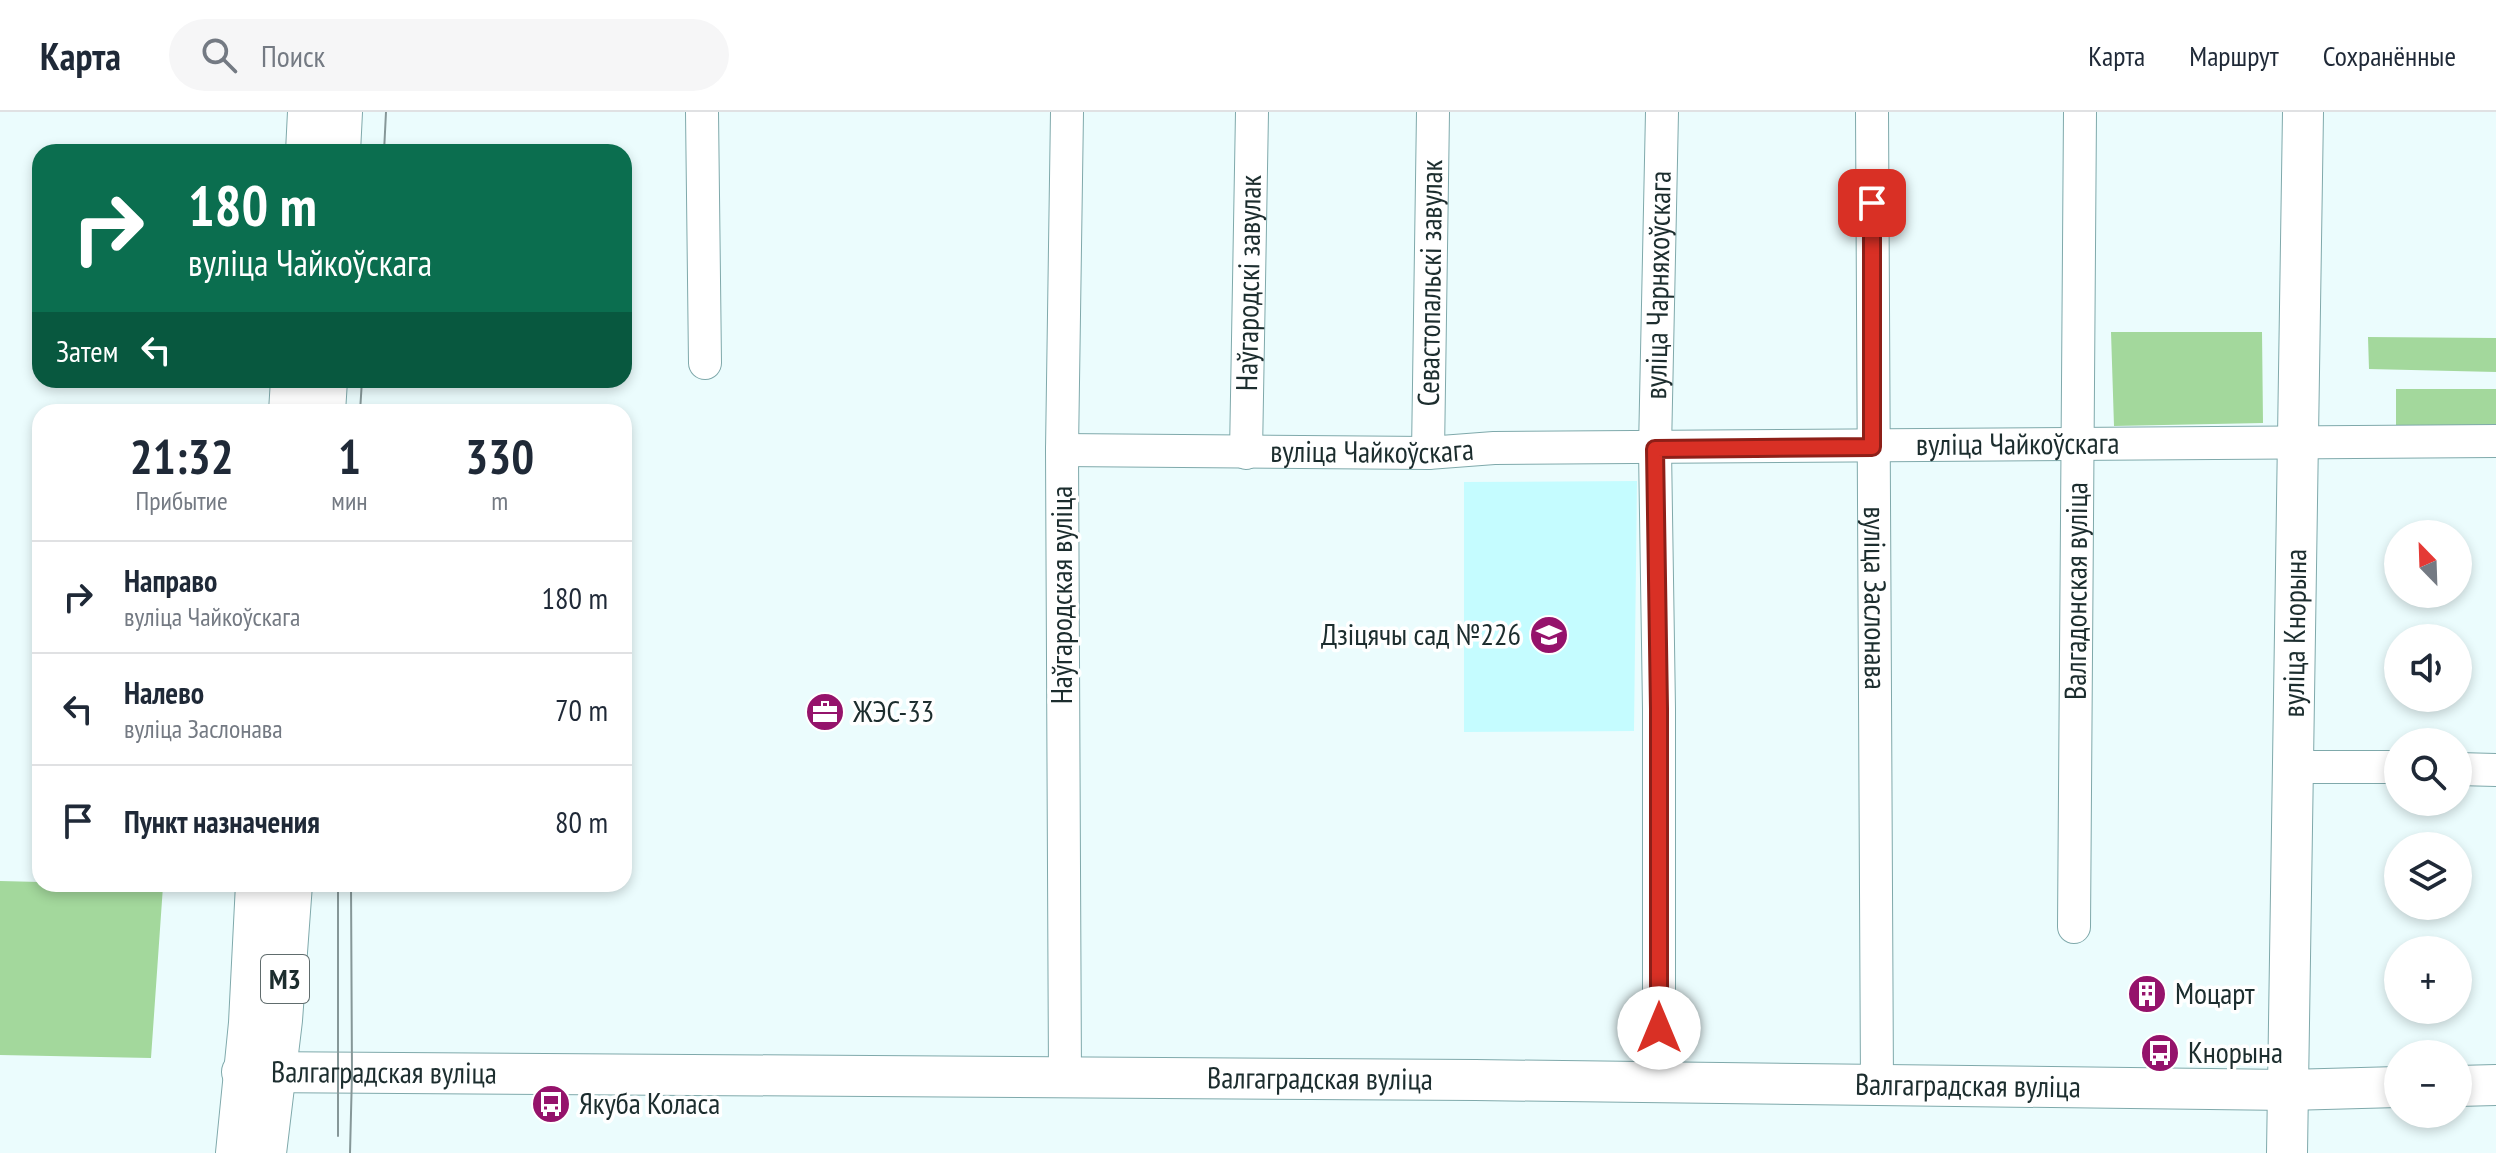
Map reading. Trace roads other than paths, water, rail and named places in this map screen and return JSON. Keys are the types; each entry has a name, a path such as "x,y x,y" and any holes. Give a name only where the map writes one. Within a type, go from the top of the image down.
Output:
{"main road":[{"path":"306,144 308,112"},
{"path":"340,144 342,112"},
{"name":"вуліца Кнорына","path":"2287,1153 2303,112"},
{"name":"М3","path":"256,892 249,1023 258,1072 266,1153"},
{"name":"М3","path":"236,1153 258,1072 282,1020 291,892"},
{"name":"Валгаградская вуліца","path":"258,1072 2288,1090 2384,1087"},
{"path":"2472,1086 2496,1085"}],"street":[{"path":"702,112 705,363"},
{"name":"Наўгародская вуліца","path":"1065,1078 1062,450 1067,112"},
{"name":"Наўгародскі завулак","path":"1246,453 1252,112"},
{"name":"Севастопальскі завулак","path":"1428,453 1433,112"},
{"name":"вуліца Чарняхоўскага","path":"1659,1083 1655,449 1662,112"},
{"name":"вуліца Заслонава","path":"1872,112 1877,1086"},
{"name":"Валгадонская вуліца","path":"2074,927 2080,112"},
{"name":"вуліца Чайкоўскага","path":"1062,450 1428,453 1488,448 2496,441"},
{"path":"2293,767 2384,767"},
{"path":"2472,769 2496,770"}],"tram line":[{"path":"384,144 386,112"},
{"path":"360,404 362,388"},
{"path":"338,892 338,1136"},
{"path":"350,1153 351,892"}],"place":[{"name":"Дзіцячы сад №226","path":"1549,635"},
{"name":"ЖЭС-33","path":"825,712"},
{"name":"Моцарт","path":"2147,994"},
{"name":"Кнорына","path":"2160,1053"},
{"name":"Якуба Коласа","path":"551,1104"}]}
